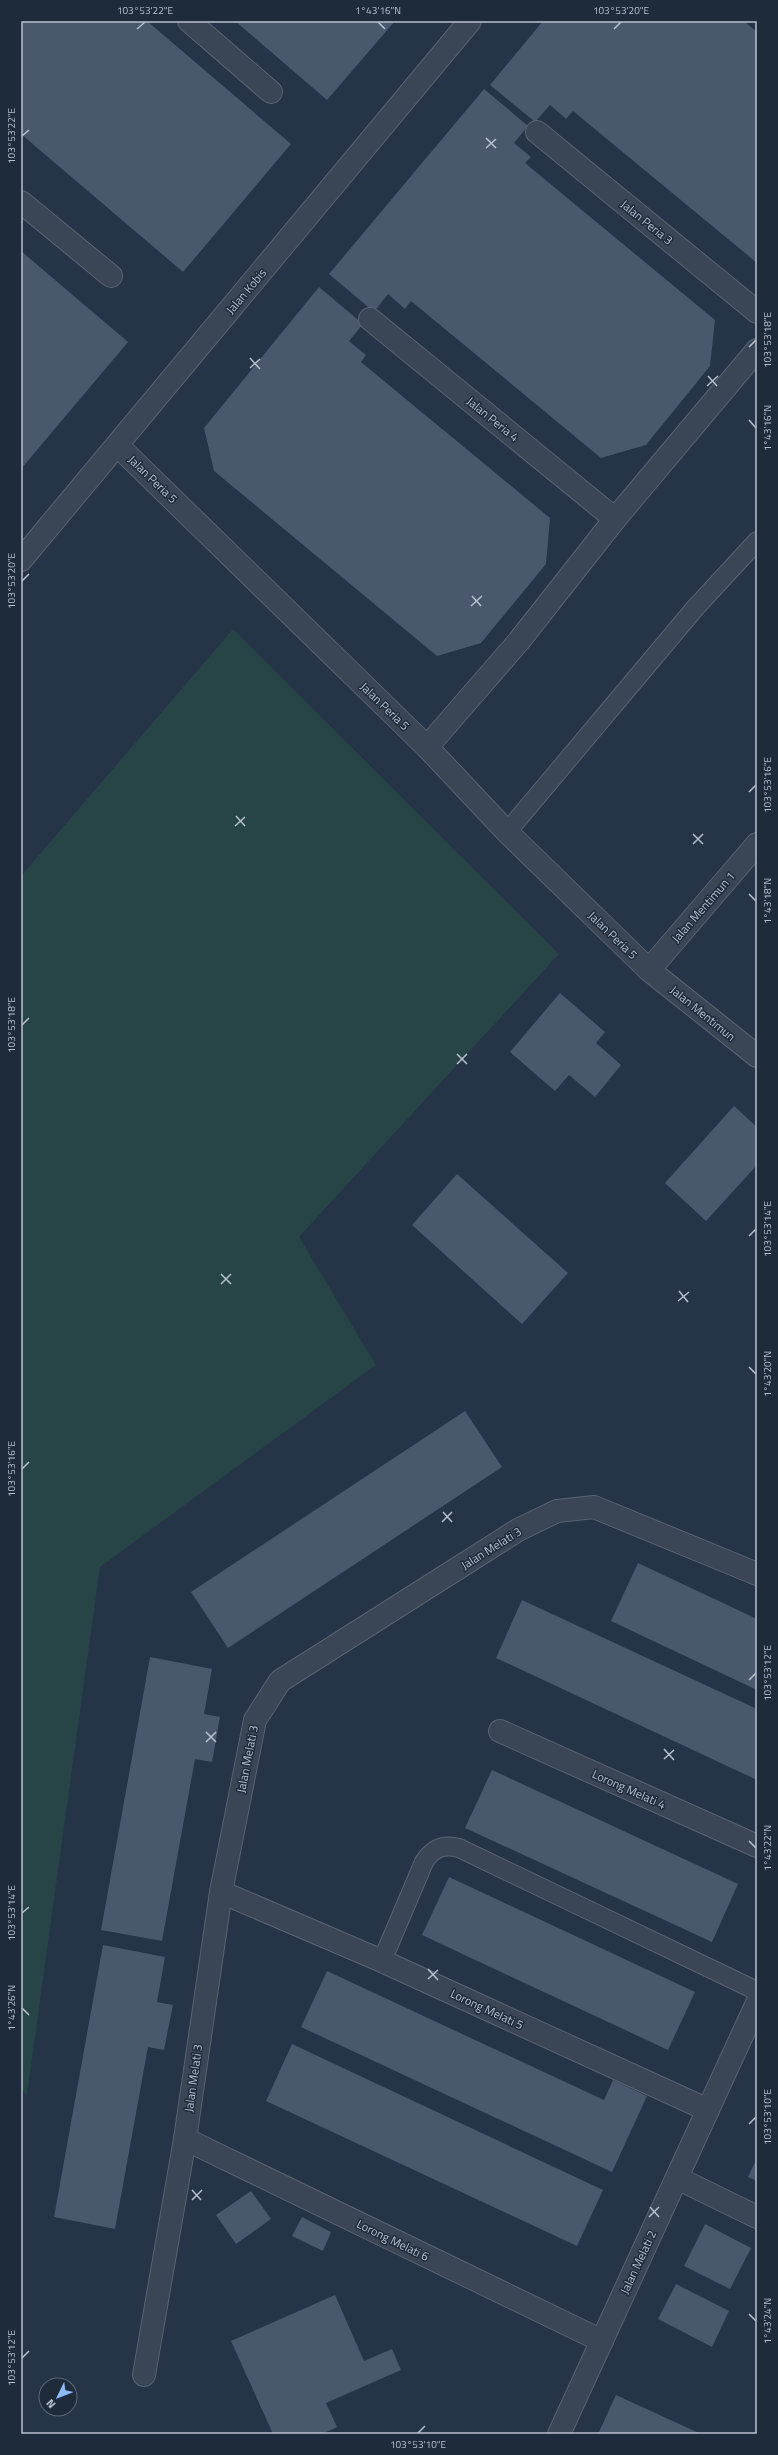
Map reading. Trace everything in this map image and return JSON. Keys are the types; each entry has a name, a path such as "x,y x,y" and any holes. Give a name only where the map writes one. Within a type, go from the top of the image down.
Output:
{"street":[{"path":"189,21 271,92"},
{"name":"Jalan Kobis","path":"21,560 470,21"},
{"name":"Jalan Peria 3","path":"537,132 757,312"},
{"path":"21,202 112,276"},
{"name":"Jalan Peria 4","path":"370,319 615,519"},
{"path":"427,747 519,641 615,519 757,350"},
{"name":"Jalan Peria 5","path":"117,445 427,747 507,832 649,970"},
{"name":"Jalan Mentimun 1","path":"649,970 757,844"},
{"name":"Jalan Mentimun","path":"649,970 757,1056"},
{"name":"Jalan Melati 3","path":"144,2375 185,2139 220,1892 255,1720 280,1681 518,1530 557,1511 594,1507 757,1574"},
{"name":"Lorong Melati 4","path":"500,1731 757,1846"},
{"name":"Lorong Melati 5","path":"220,1892 382,1961 708,2110"},
{"name":"Jalan Melati 2","path":"560,2434 757,2003"},
{"name":"Lorong Melati 6","path":"185,2139 602,2341"},
{"path":"677,2178 757,2217"}],"lane":[{"path":"507,832 696,607 757,541"},
{"path":"382,1961 424,1862 434,1850 449,1846 459,1848 757,1991"}],"green space":[{"path":"233,629 559,954 299,1237 376,1365 100,1567 27,2095 21,2089 21,876"}],"building":[{"path":"21,21 147,21 291,144 183,272 21,134"},
{"path":"235,21 395,21 327,100"},
{"path":"543,21 744,21 757,32 757,263 573,111 566,119 550,105 535,122 490,85"},
{"path":"484,89 528,126 514,143 531,157 525,163 715,320 710,366 646,445 601,458 411,301 405,309 388,294 374,312 329,274"},
{"path":"21,251 128,342 21,469"},
{"path":"319,287 363,324 349,341 366,355 361,362 550,518 546,564 481,643 437,656 214,471 204,428"},
{"path":"560,993 605,1032 596,1043 621,1065 595,1097 569,1075 555,1091 510,1052"},
{"path":"734,1106 757,1127 757,1165 706,1221 665,1183"},
{"path":"457,1174 568,1273 522,1324 412,1225"},
{"path":"465,1411 502,1467 228,1648 191,1592"},
{"path":"638,1563 757,1619 757,1690 611,1621"},
{"path":"522,1600 757,1709 757,1780 496,1658"},
{"path":"150,1657 212,1669 204,1714 220,1717 212,1762 195,1759 162,1941 101,1930"},
{"path":"492,1770 738,1884 712,1942 465,1828"},
{"path":"449,1877 695,1992 668,2050 422,1935"},
{"path":"103,1945 165,1957 157,2002 173,2005 164,2050 148,2047 115,2229 54,2217"},
{"path":"327,1971 604,2100 613,2080 647,2096 612,2172 301,2027"},
{"path":"292,2044 603,2190 577,2246 266,2101"},
{"path":"757,2158 757,2181 748,2177"},
{"path":"251,2191 271,2219 236,2244 216,2215"},
{"path":"302,2217 331,2232 323,2251 292,2236"},
{"path":"705,2224 751,2248 730,2289 684,2266"},
{"path":"676,2284 729,2311 712,2347 658,2319"},
{"path":"335,2295 364,2361 392,2349 401,2370 326,2403 337,2427 322,2434 273,2434 231,2341"},
{"path":"616,2395 701,2434 598,2434"}]}
